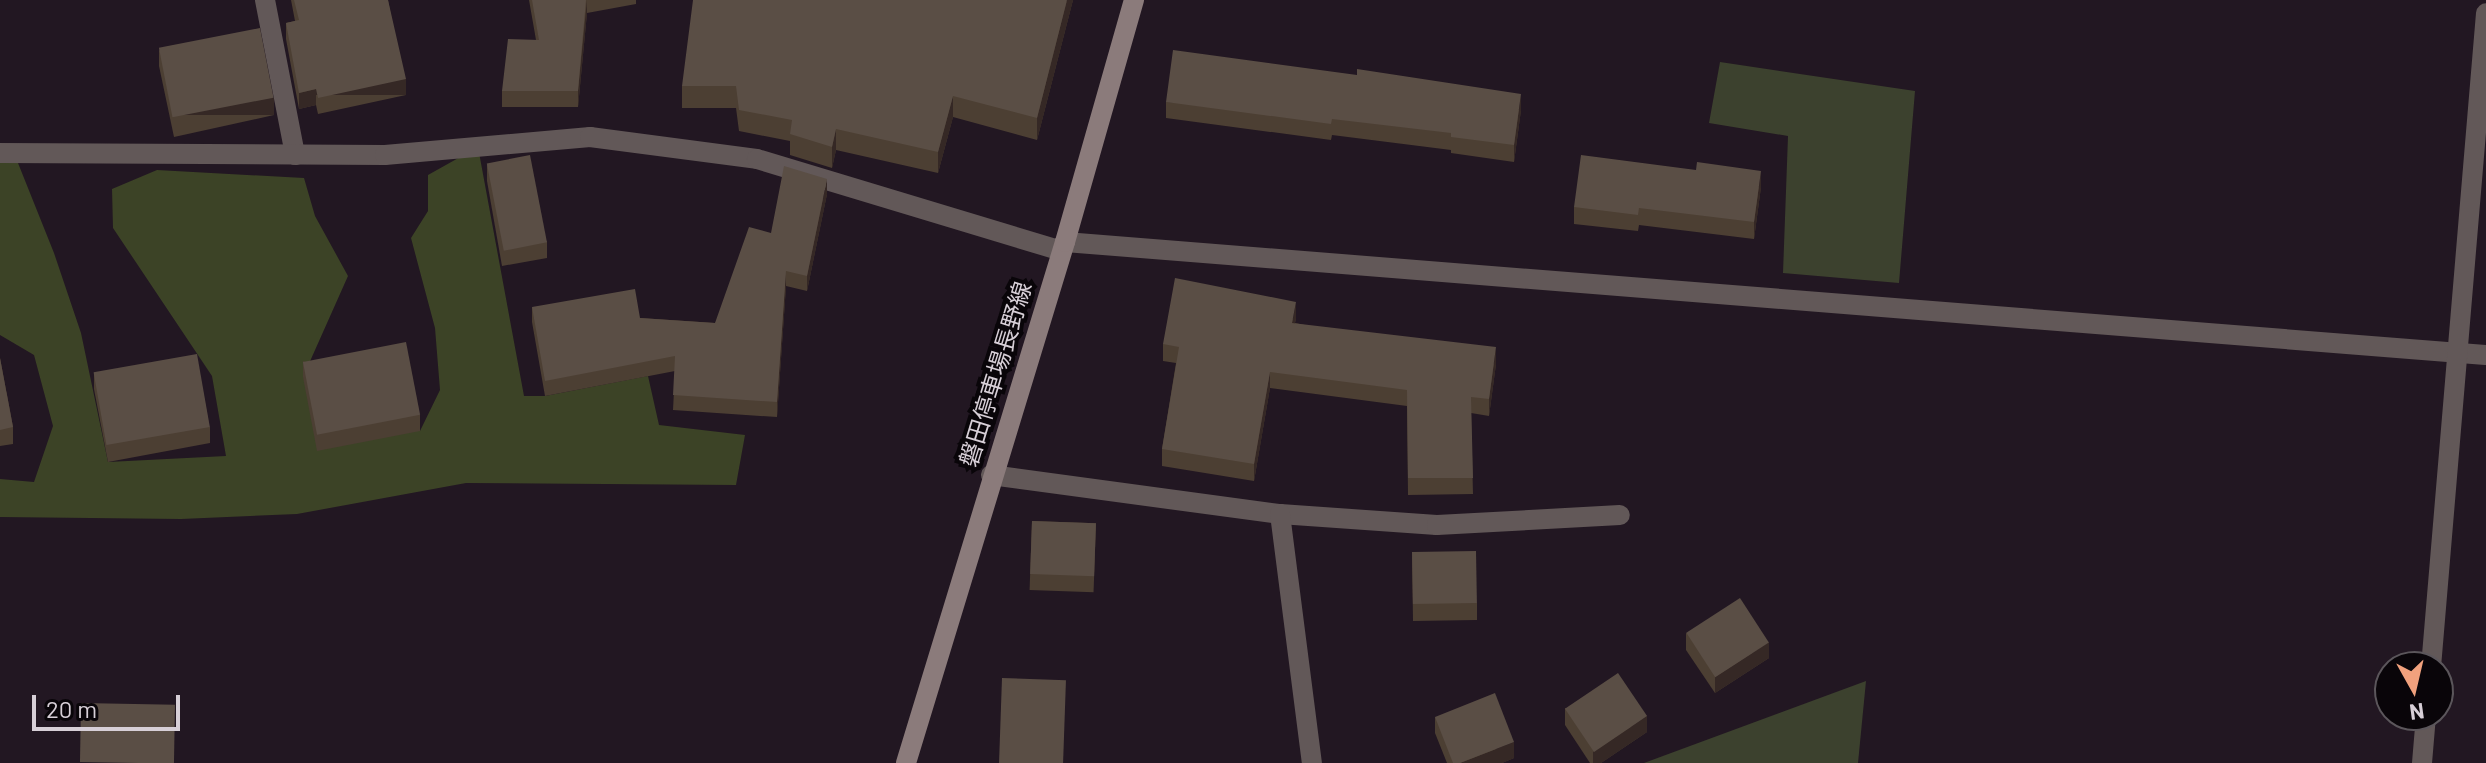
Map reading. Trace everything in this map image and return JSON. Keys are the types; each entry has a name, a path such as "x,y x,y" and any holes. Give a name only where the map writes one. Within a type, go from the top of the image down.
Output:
{"main road":[{"name":"磐田停車場長野線","path":"906,763 1063,246 1134,0"}],"street":[{"path":"265,0 295,155"},
{"path":"2432,651 2486,13"},
{"path":"0,153 385,155 590,137 757,159 1063,246 2486,355"},
{"path":"991,475 1280,514 1437,525 1620,515"},
{"path":"1280,514 1312,763"},
{"path":"2422,763 2425,731"}],"green space":[{"path":"1720,62 1915,91 1899,283 1783,273 1788,136 1709,123"},
{"path":"478,147 524,396 545,396 648,376 659,425 745,435 736,485 466,483 297,514 181,519 0,517 0,479 34,482 53,426 34,355 0,335 0,153 14,153 54,253 81,333 108,462 226,456 212,376 113,228 112,189 157,170 304,178 315,216 348,276 303,377 420,431 440,390 435,328 411,238 428,211 428,175"},
{"path":"1866,681 1858,763 1644,763"}],"building":[{"path":"294,0 388,0 406,79 318,98 316,89 299,93 286,23 299,20"},
{"path":"532,0 586,0 578,91 502,91 508,39 539,40"},
{"path":"693,0 1067,0 1037,118 953,96 938,152 836,129 832,147 790,134 792,120 739,110 736,86 682,86"},
{"path":"260,28 274,98 172,117 159,48"},
{"path":"1173,50 1357,75 1357,69 1521,94 1514,145 1451,137 1451,133 1332,119 1331,124 1166,102"},
{"path":"530,155 547,242 504,251 487,163"},
{"path":"1581,155 1696,170 1697,162 1761,171 1754,222 1639,208 1638,215 1574,207"},
{"path":"784,166 827,179 807,276 786,271 777,402 673,395 675,356 545,381 532,307 635,289 640,318 715,323 749,227 771,233"},
{"path":"1175,278 1296,302 1292,323 1496,347 1489,399 1471,397 1473,478 1408,478 1407,390 1270,372 1254,464 1162,449 1179,347 1163,344"},
{"path":"406,342 420,415 317,435 303,362"},
{"path":"197,354 210,427 106,445 94,372"},
{"path":"0,358 13,427 0,430"},
{"path":"1032,521 1096,523 1094,576 1030,574"},
{"path":"1476,551 1477,603 1413,604 1412,552"},
{"path":"1740,598 1769,642 1715,677 1686,633"},
{"path":"1618,673 1647,716 1594,752 1565,709"},
{"path":"1002,678 1066,680 1063,763 999,763"},
{"path":"1495,693 1514,742 1453,763 1435,717"},
{"path":"81,703 175,705 174,763 80,762"}]}
